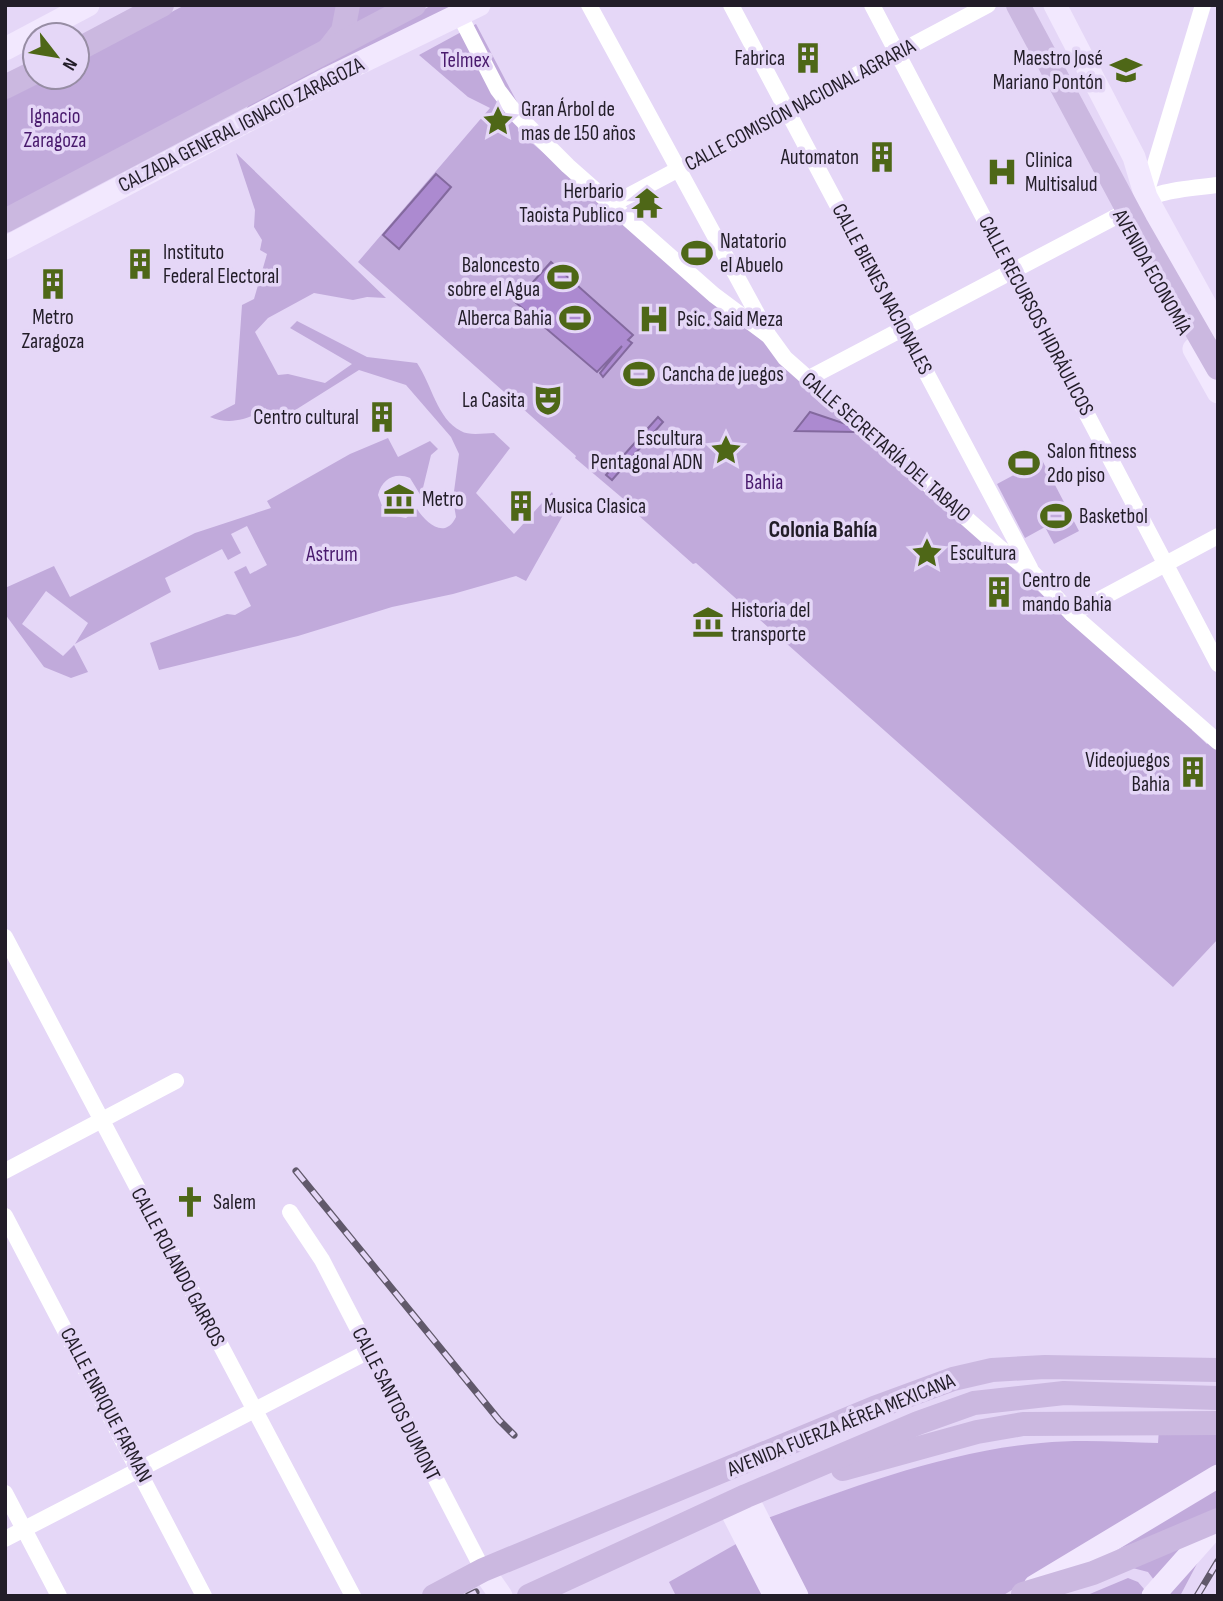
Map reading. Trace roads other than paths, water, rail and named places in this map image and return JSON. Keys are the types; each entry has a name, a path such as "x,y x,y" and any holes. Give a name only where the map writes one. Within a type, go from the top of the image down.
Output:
{"main road":[{"path":"5,49 64,11 88,5"},
{"path":"91,43 162,5"},
{"path":"329,50 343,31 348,5"},
{"name":"CALZADA GENERAL IGNACIO ZARAGOZA","path":"5,221 414,5"},
{"name":"AVENIDA ECONOMÍA","path":"1006,5 1218,392"},
{"path":"1018,5 1136,225 1218,368"},
{"path":"1039,5 1146,197"},
{"name":"AVENIDA ECONOMÍA","path":"1055,5 1134,157 1146,197 1218,328"},
{"name":"CALZADA GENERAL IGNACIO ZARAGOZA","path":"5,248 329,78 470,10"},
{"path":"5,87 21,79"},
{"name":"AVENIDA FUERZA AÉREA MEXICANA","path":"434,1596 483,1570 897,1399 953,1379 992,1370 1033,1368 1218,1370"},
{"name":"AVENIDA FUERZA AÉREA MEXICANA","path":"529,1596 737,1500 918,1423 974,1403 1064,1393 1218,1398"},
{"path":"737,1500 978,1432 1023,1424 1061,1421 1218,1423"},
{"path":"1022,1595 1218,1476"},
{"path":"737,1500 775,1596"},
{"path":"737,1500 797,1596"},
{"path":"1022,1595 1093,1573 1218,1521"},
{"path":"1153,1596 1218,1521"},
{"name":"CALLE SANTOS DUMONT","path":"483,1570 501,1596"}],"street":[{"path":"589,5 769,336"},
{"name":"CALLE BIENES NACIONALES","path":"731,5 1033,573"},
{"name":"CALLE RECURSOS HIDRÁULICOS","path":"872,5 1218,664"},
{"name":"CALLE COMISIÓN NACIONAL AGRARIA","path":"611,205 988,5"},
{"path":"1146,197 1203,5"},
{"name":"CALLE SECRETARÍA DEL TABAJO","path":"470,10 498,90 517,115 611,205 714,295 769,336 785,358 999,548 1033,573 1072,614 1218,742"},
{"path":"809,378 1121,214 1146,197 1166,191 1218,185"},
{"path":"1072,614 1218,536"},
{"name":"CALLE ROLANDO GARROS","path":"5,936 353,1596"},
{"path":"5,1171 176,1081"},
{"name":"CALLE SANTOS DUMONT","path":"290,1212 321,1260 483,1570"},
{"name":"CALLE ENRIQUE FARMAN","path":"5,1216 204,1596"},
{"path":"5,1539 369,1351"},
{"path":"5,1493 59,1596"}],"railway":[{"path":"296,1171 514,1435"},
{"path":"1197,1596 1218,1561"},
{"path":"468,1596 476,1592"}],"place":[{"name":"Fabrica","path":"808,58"},
{"name":"Maestro José Mariano Pontón","path":"1126,70"},
{"name":"Gran Árbol de mas de 150 años","path":"498,121"},
{"name":"Automaton","path":"882,157"},
{"name":"Clinica Multisalud","path":"1002,172"},
{"name":"Herbario Taoista Publico","path":"647,203"},
{"name":"Natatorio el Abuelo","path":"697,253"},
{"name":"Instituto Federal Electoral","path":"140,264"},
{"name":"Baloncesto sobre el Agua","path":"563,277"},
{"name":"Metro Zaragoza","path":"53,284"},
{"name":"Alberca Bahia","path":"575,318"},
{"name":"Psic. Said Meza","path":"654,319"},
{"name":"Cancha de juegos","path":"639,374"},
{"name":"La Casita","path":"548,400"},
{"name":"Centro cultural","path":"382,417"},
{"name":"Escultura Pentagonal ADN","path":"726,450"},
{"name":"Salon fitness 2do piso","path":"1024,463"},
{"name":"Metro","path":"399,499"},
{"name":"Musica Clasica","path":"521,506"},
{"name":"Basketbol","path":"1056,516"},
{"name":"Escultura","path":"927,553"},
{"name":"Centro de mando Bahia","path":"999,592"},
{"name":"Historia del transporte","path":"708,622"},
{"name":"Videojuegos Bahia","path":"1193,772"},
{"name":"Salem","path":"190,1202"}],"district":[{"name":"Colonia Bahía","path":"823,530"}],"park label":[{"name":"Telmex","path":"465,60"},
{"name":"Ignacio Zaragoza","path":"55,128"},
{"name":"Bahia","path":"764,482"},
{"name":"Astrum","path":"332,554"}]}
